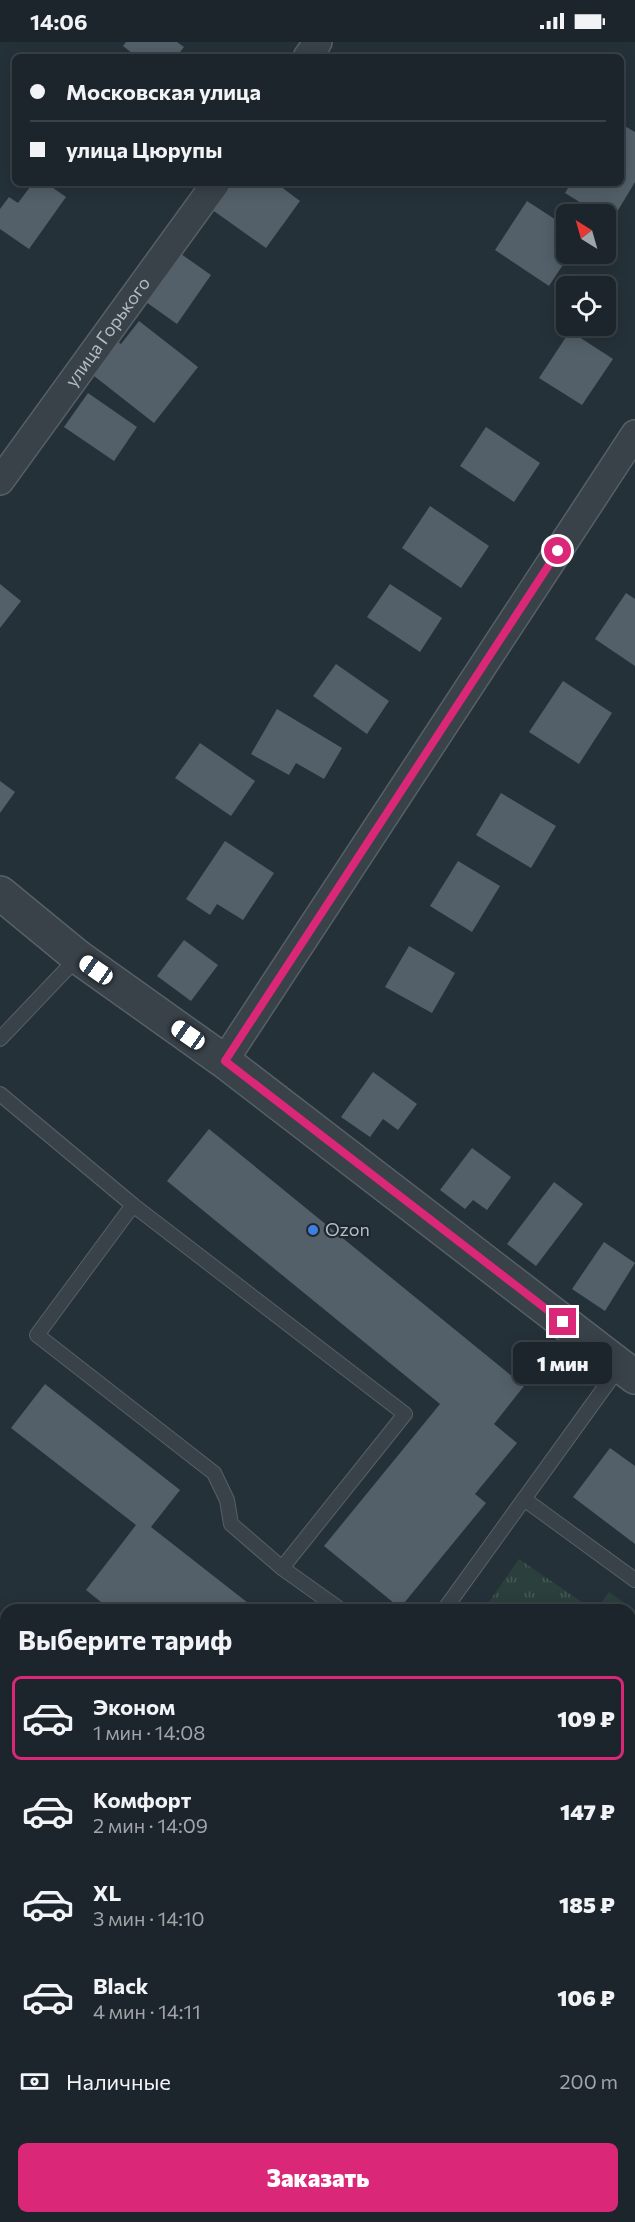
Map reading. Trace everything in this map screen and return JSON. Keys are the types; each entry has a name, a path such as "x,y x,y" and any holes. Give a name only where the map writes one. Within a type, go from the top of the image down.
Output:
{"street":[{"name":"улица Горького","path":"0,481 214,186"},
{"path":"225,1061 635,434"},
{"path":"0,893 78,957 225,1061 627,1371"}],"lane":[{"path":"0,1039 78,957"},
{"path":"0,1094 133,1205 405,1414 282,1568"},
{"path":"133,1205 37,1335 213,1473 227,1500 231,1524 282,1568 333,1604"},
{"path":"448,1604 524,1499 627,1371"},
{"path":"524,1499 635,1580"}],"green space":[{"path":"519,1559 585,1604 488,1604"},
{"path":"609,1592 626,1604 601,1604"}],"building":[{"path":"126,42 177,42 184,47 178,54 133,54 123,46"},
{"path":"624,126 635,132 635,182 616,214 616,204 583,204 565,193 569,186 624,186"},
{"path":"31,186 50,186 66,197 29,249 0,229 0,209 9,197 18,203"},
{"path":"227,186 280,186 300,201 266,248 211,209"},
{"path":"527,201 556,220 556,264 563,264 549,286 495,250"},
{"path":"181,254 211,275 177,324 146,302"},
{"path":"139,321 198,367 154,423 89,372 115,340 121,344"},
{"path":"567,336 578,336 613,359 582,405 539,378"},
{"path":"88,393 137,427 114,461 64,427"},
{"path":"486,427 540,463 514,502 460,466"},
{"path":"430,506 489,546 461,588 402,548"},
{"path":"0,584 21,601 0,628"},
{"path":"390,584 442,618 420,652 367,617"},
{"path":"626,593 635,599 635,666 595,639"},
{"path":"336,664 389,701 367,734 313,696"},
{"path":"563,681 612,713 579,764 529,732"},
{"path":"277,709 342,748 324,779 296,763 289,775 251,754"},
{"path":"200,743 255,781 231,816 175,778"},
{"path":"0,781 15,792 0,813"},
{"path":"501,793 556,826 531,868 476,835"},
{"path":"225,841 274,873 243,920 217,904 210,915 186,899"},
{"path":"458,861 500,886 472,932 430,906"},
{"path":"184,940 218,965 191,1001 157,976"},
{"path":"409,946 455,973 432,1013 385,987"},
{"path":"373,1072 417,1104 398,1130 383,1119 370,1137 341,1117"},
{"path":"209,1129 524,1386 494,1424 517,1443 475,1494 486,1503 403,1604 395,1604 324,1546 440,1404 167,1181"},
{"path":"472,1148 511,1177 487,1210 473,1200 465,1209 440,1190"},
{"path":"554,1182 583,1204 536,1266 507,1244"},
{"path":"604,1242 635,1263 605,1311 572,1289"},
{"path":"45,1384 180,1490 151,1527 249,1604 104,1604 86,1590 136,1525 11,1428"},
{"path":"610,1448 635,1466 635,1544 573,1497"}],"place":[{"name":"Ozon","path":"313,1230"}],"route":[{"path":"558,551 225,1061 563,1322"}]}
